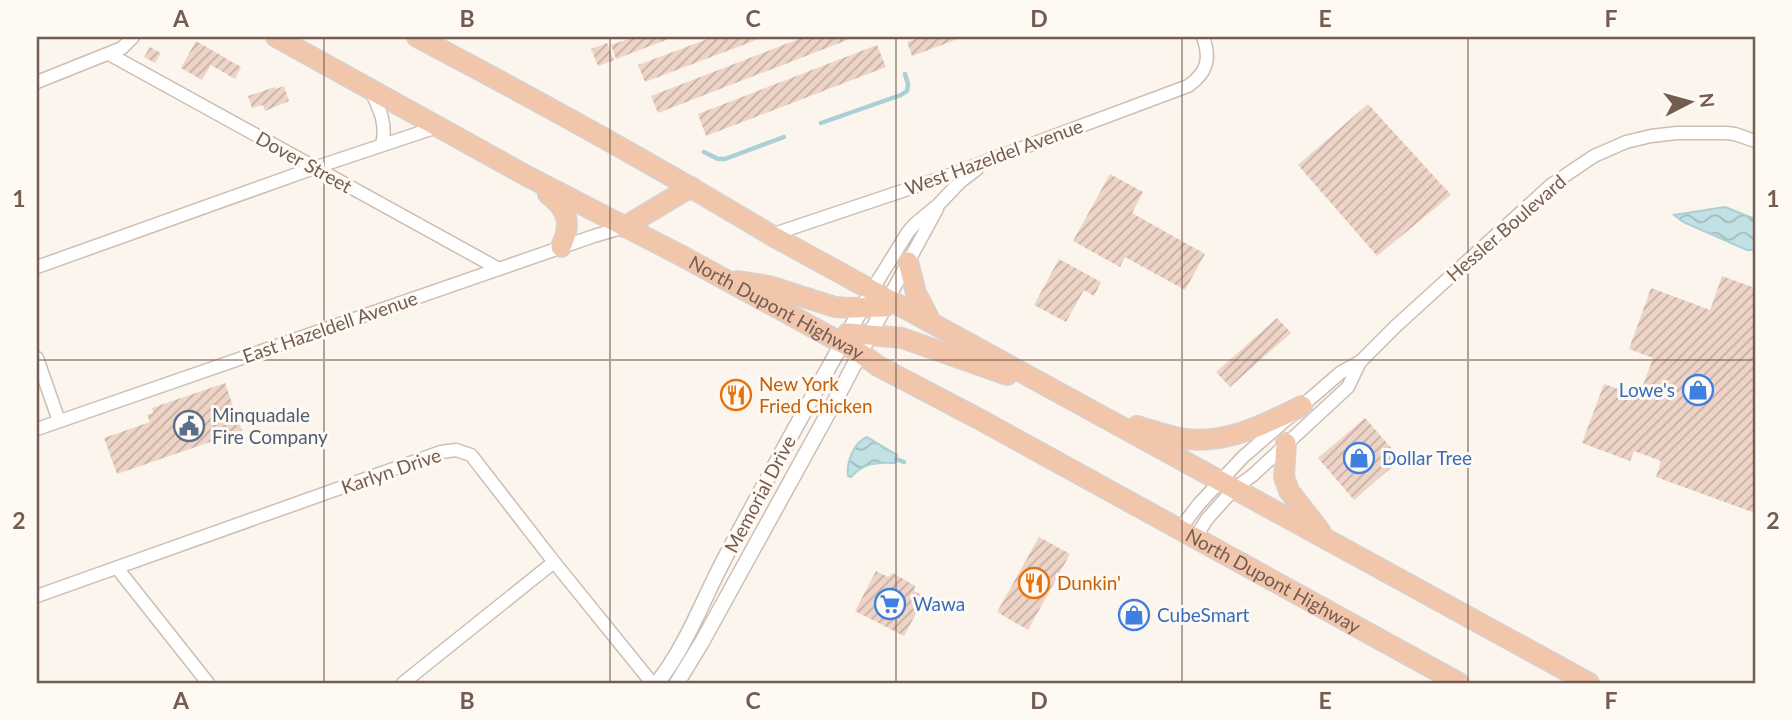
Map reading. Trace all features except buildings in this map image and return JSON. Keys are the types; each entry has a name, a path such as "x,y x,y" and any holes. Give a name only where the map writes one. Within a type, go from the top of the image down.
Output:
{"highway":[{"name":"North Dupont Highway","path":"275,37 525,175 845,338 878,366 1459,683"},
{"path":"417,37 519,90 691,187 877,301 931,322 1589,683"},
{"path":"525,175 561,205 567,220 561,247"},
{"path":"624,227 691,187"},
{"path":"908,262 916,293 931,322"},
{"path":"723,278 769,286 835,307 877,301"},
{"path":"845,338 870,334 902,338 1061,393"},
{"path":"1103,416 1180,438 1213,439 1243,433 1302,406"},
{"path":"1286,443 1284,478 1289,491 1328,541"}],"street":[{"path":"37,82 122,48 133,37"},
{"name":"West Hazeldel Avenue","path":"771,235 947,176 1188,86 1199,78 1207,63 1207,48 1203,37"},
{"name":"Dover Street","path":"109,54 499,269"},
{"path":"371,91 381,110 384,123 382,145"},
{"path":"37,267 437,127"},
{"name":"Hessler Boulevard","path":"1227,485 1243,457 1340,373 1361,361 1550,185 1594,156 1626,142 1677,133 1726,133 1755,141"},
{"name":"Memorial Drive","path":"677,683 870,334 877,301 900,242 915,224 939,205 960,182 992,158"},
{"name":"Memorial Drive","path":"655,683 676,657 728,552 845,338 908,262 939,205"},
{"name":"East Hazeldell Avenue","path":"37,429 624,227"},
{"path":"37,358 59,421"},
{"name":"Hessler Boulevard","path":"1187,534 1199,504 1227,485 1253,475 1348,387 1361,361"},
{"name":"Karlyn Drive","path":"37,596 441,452 456,450 471,456 554,562 655,683"},
{"path":"404,683 554,562"},
{"path":"117,568 208,683"}],"water":[{"path":"1725,207 1755,219 1755,250 1747,250 1683,222 1674,215"},
{"path":"867,437 897,455 895,463 871,464 851,477 848,476 852,454 858,443"}],"waterway":[{"path":"821,123 901,95 907,91 905,74"},
{"path":"704,152 718,159 725,159 784,137"},
{"path":"896,459 904,462"}],"place":[{"name":"Lowe's","path":"1698,390"},
{"name":"New York Fried Chicken","path":"736,395"},
{"name":"Minquadale Fire Company","path":"189,426"},
{"name":"Dollar Tree","path":"1359,458"},
{"name":"Dunkin'","path":"1034,583"},
{"name":"Wawa","path":"890,604"},
{"name":"CubeSmart","path":"1134,615"}]}
